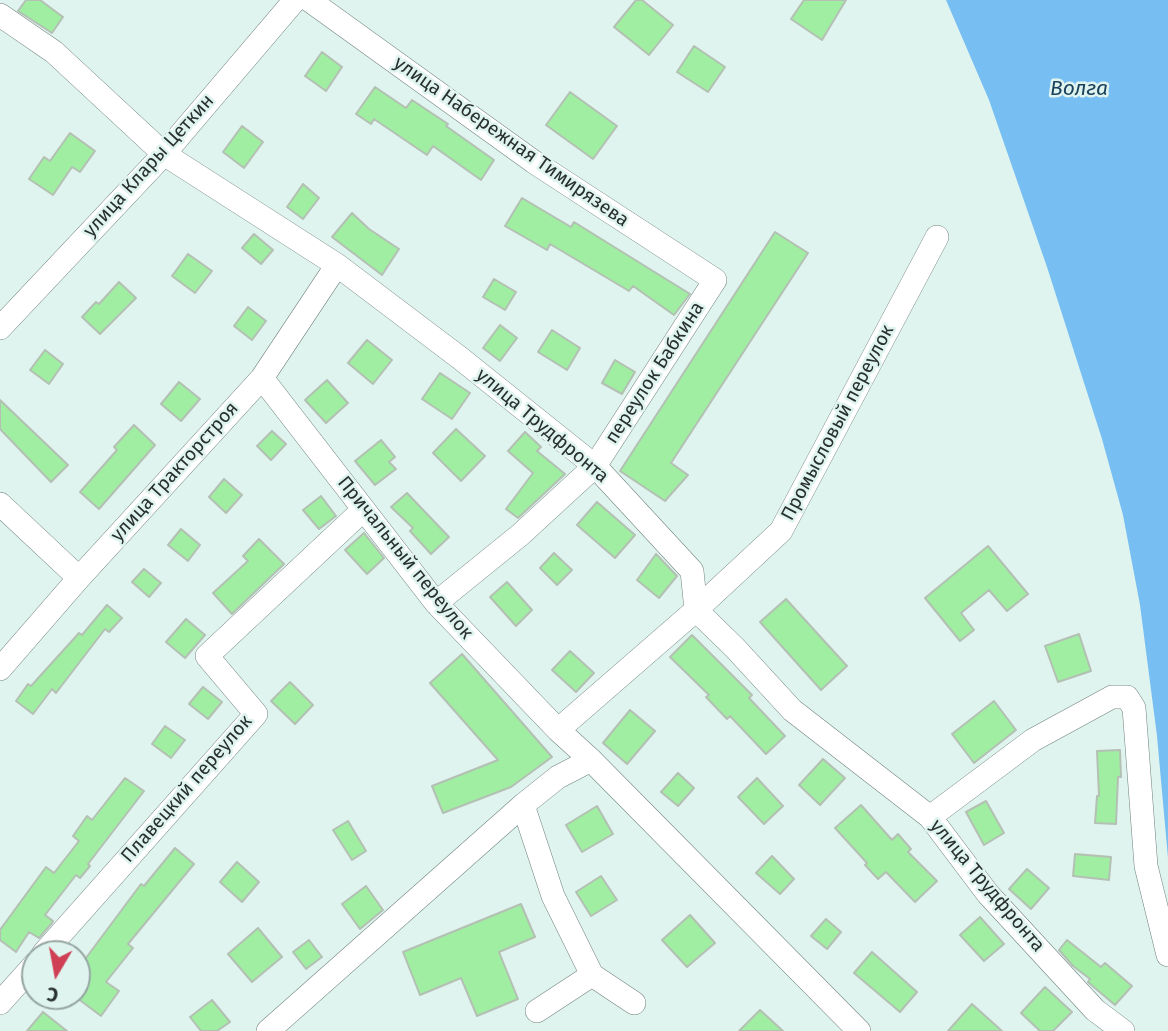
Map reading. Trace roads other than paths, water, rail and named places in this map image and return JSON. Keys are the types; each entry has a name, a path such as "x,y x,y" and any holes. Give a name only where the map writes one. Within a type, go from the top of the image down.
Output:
{"street":[{"name":"улица Клары Цеткин","path":"0,328 164,154 295,0"},
{"name":"улица Набережная Тимирязева","path":"309,0 534,162 715,281"},
{"name":"улица Трудфронта","path":"0,15 54,52 164,154 337,265 460,358 595,466 692,571 696,610 792,710 930,817 988,894 1095,1010 1122,1031"},
{"name":"Промысловый переулок","path":"558,730 696,610 781,531 937,237"},
{"name":"улица Тракторстроя","path":"0,669 79,578 262,378 337,265"},
{"name":"переулок Бабкина","path":"436,603 520,535 595,466 715,281"},
{"name":"Причальный переулок","path":"262,378 436,603 558,730 592,760 859,1031"},
{"path":"0,504 79,578"},
{"name":"Плавецкий переулок","path":"56,940 256,714 207,656 363,510"},
{"path":"930,817 1033,740 1112,697 1127,697 1134,708 1146,866 1168,956"},
{"path":"268,1031 523,805 558,776 592,760"},
{"path":"523,805 553,896 592,975 634,1003"},
{"path":"537,1011 592,975"},
{"path":"0,1003 21,980"}],"water":[{"name":"Волга","path":"946,0 1168,0 1168,858 1157,736 1140,605 1123,515 1102,439 1047,267 989,100"}]}
